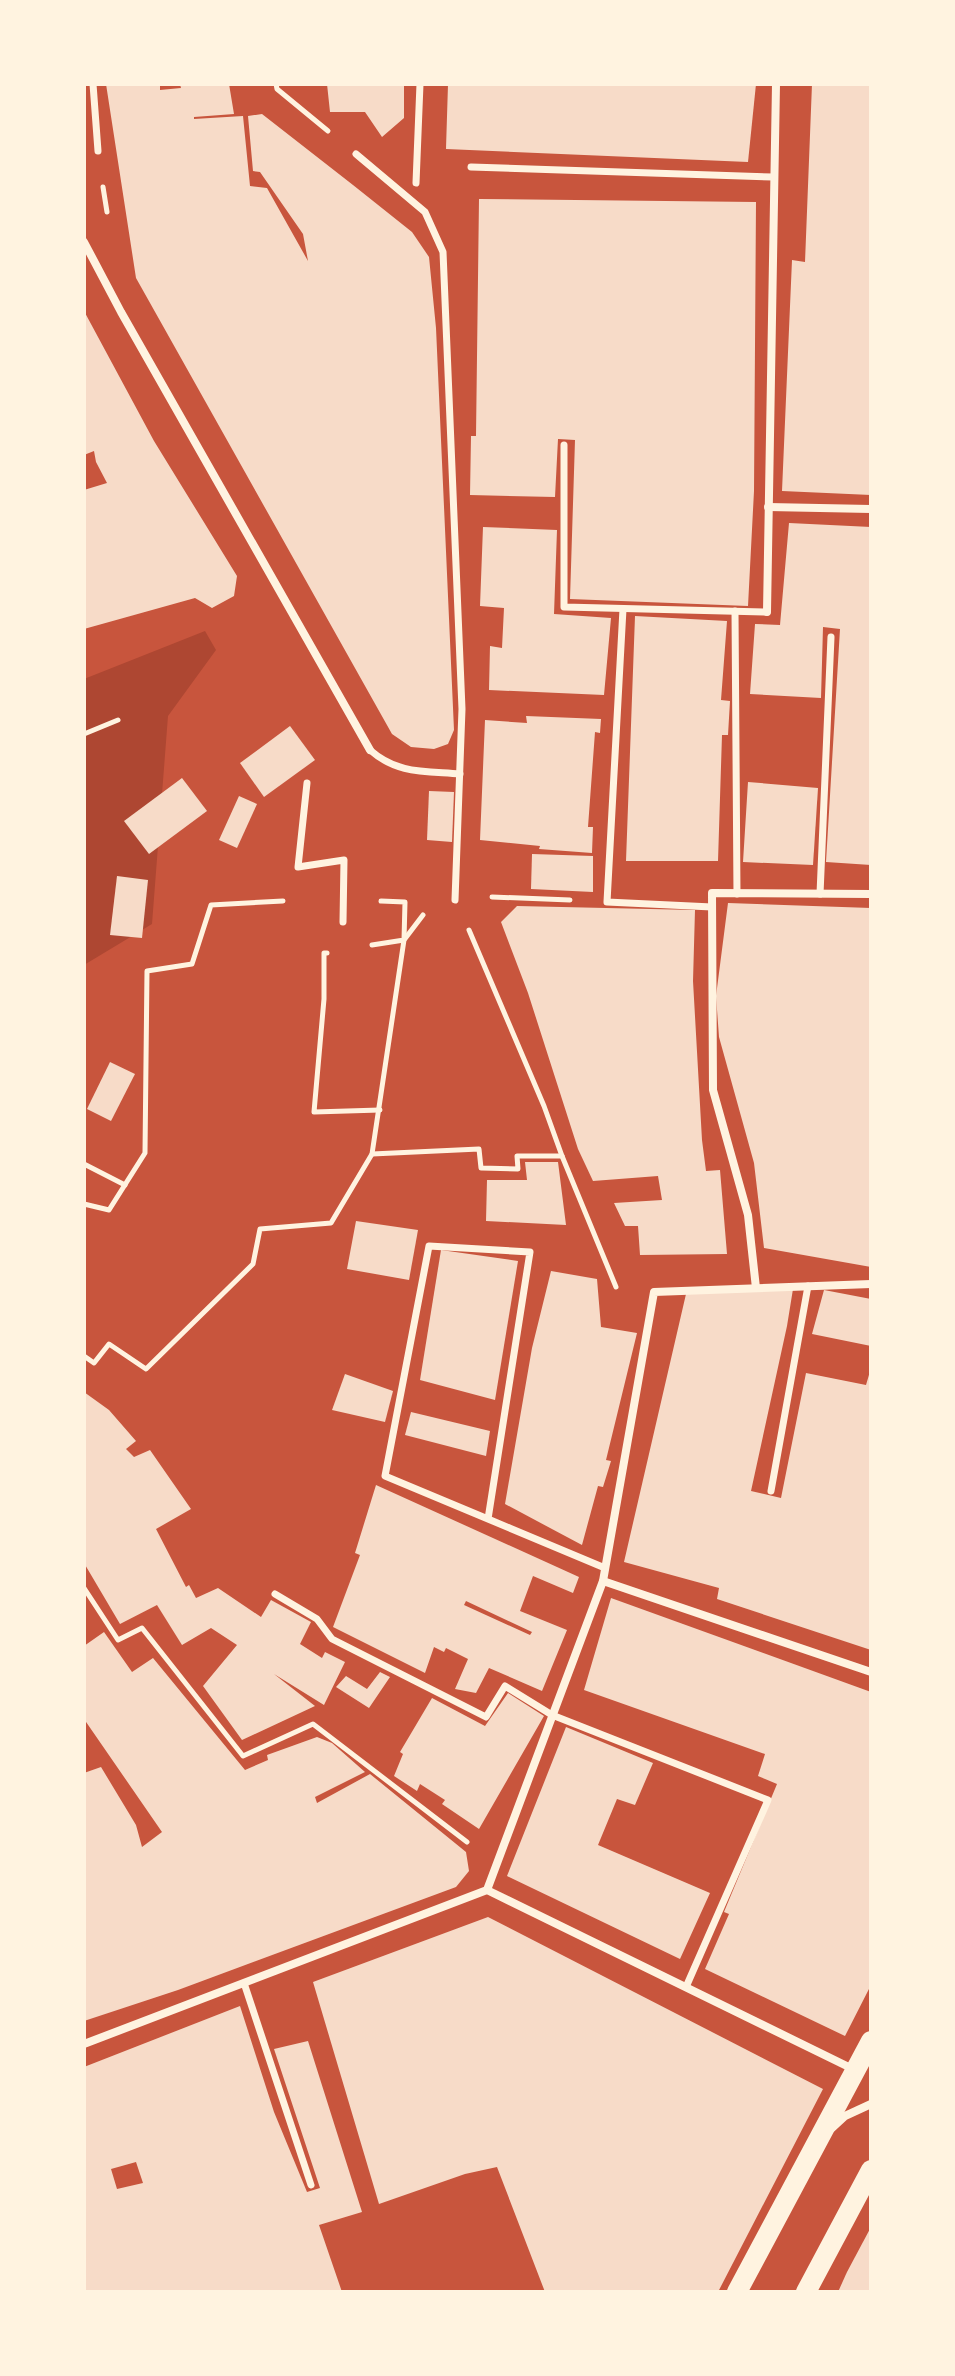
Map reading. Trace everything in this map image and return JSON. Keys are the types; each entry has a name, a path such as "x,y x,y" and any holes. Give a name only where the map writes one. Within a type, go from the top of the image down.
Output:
{"main road":[{"path":"737,2292 871,2041"},
{"path":"806,2292 871,2170"}],"street":[{"path":"93,84 98,151"},
{"path":"416,183 420,84"},
{"path":"564,445 564,607 767,612 776,84"},
{"path":"356,154 425,212 443,252 462,709 455,900"},
{"path":"471,167 773,177"},
{"path":"84,242 136,340 370,750 383,762 400,769 460,774"},
{"path":"768,507 871,509"},
{"path":"623,609 607,902 712,907"},
{"path":"735,611 737,894"},
{"path":"820,894 831,637"},
{"path":"307,783 298,867 344,860 343,922"},
{"path":"756,1288 748,1215 713,1090 712,893 871,894"},
{"path":"488,1519 530,1252 429,1246 385,1476 605,1568"},
{"path":"487,1890 603,1581 654,1292 871,1284"},
{"path":"771,1491 808,1286"},
{"path":"603,1581 871,1672"},
{"path":"275,1594 317,1619 332,1639 486,1717 505,1686 552,1715 768,1800 686,1987"},
{"path":"84,2044 487,1890 855,2070"},
{"path":"244,1983 311,2185"},
{"path":"817,2142 845,2116 871,2104"}],"path":[{"path":"276,84 277,89 356,154"},
{"path":"84,734 118,720"},
{"path":"84,1356 94,1363 109,1344 146,1369 253,1264 260,1229 331,1223 372,1154 404,940 457,872"},
{"path":"487,896 607,902"},
{"path":"455,900 544,1106 605,1264 645,1345"},
{"path":"84,1204 109,1210 145,1153 147,971 192,964 211,905"},
{"path":"324,999 314,1112 380,1110"},
{"path":"372,1154 479,1149 481,1168 518,1169 517,1156 562,1156"},
{"path":"84,1164 125,1185"},
{"path":"84,1588 118,1640 142,1628 243,1756 313,1724 497,1865"}],"shaded area":[{"path":"205,631 216,650 168,716 152,924 84,965 84,679"}],"building":[{"path":"106,84 160,84 160,90 181,88 180,84 229,84 234,114 194,119 243,116 250,186 267,188 308,261 303,234 260,172 253,171 248,116 262,114 412,232 429,257 436,328 454,730 448,744 434,749 411,747 392,734 136,278"},
{"path":"327,84 404,84 404,118 382,137 365,112 330,112"},
{"path":"448,84 756,84 748,162 446,149"},
{"path":"812,84 871,84 871,495 782,491 792,260 805,262"},
{"path":"479,199 756,202 754,491 748,606 570,599 575,440 558,439 555,497 470,495 471,436 476,436"},
{"path":"84,311 154,441 237,576 234,596 212,608 195,598 84,629 84,490 107,483 94,451 84,455"},
{"path":"789,523 871,527 871,865 826,862 840,629 823,627 821,698 750,694 755,624 780,625"},
{"path":"483,527 557,530 554,614 611,618 604,695 489,690 490,646 502,648 504,608 480,606"},
{"path":"635,616 727,621 721,700 730,701 728,735 722,735 718,861 626,861"},
{"path":"526,716 601,719 600,733 595,732 588,827 593,827 592,853 480,840 485,720 527,723"},
{"path":"290,726 315,760 264,797 240,763"},
{"path":"182,778 207,811 149,854 124,821"},
{"path":"748,782 818,788 813,865 743,862"},
{"path":"429,791 454,792 452,842 427,840"},
{"path":"239,796 257,804 237,848 219,840"},
{"path":"532,854 593,856 593,892 531,889"},
{"path":"117,876 148,880 142,938 110,935"},
{"path":"728,903 871,908 871,1267 764,1248 754,1163 719,1037 716,996"},
{"path":"517,906 695,910 693,981 702,1140 706,1171 720,1170 727,1254 640,1255 638,1226 625,1226 614,1203 662,1200 658,1176 593,1181 578,1149 528,993 501,922"},
{"path":"110,1062 135,1074 111,1121 87,1109"},
{"path":"525,1162 558,1162 566,1225 486,1221 487,1180 527,1180"},
{"path":"356,1221 418,1230 409,1280 347,1269"},
{"path":"441,1250 518,1261 495,1400 420,1380"},
{"path":"551,1271 597,1279 601,1327 637,1333 606,1460 611,1461 603,1487 598,1486 582,1545 505,1504 532,1348"},
{"path":"793,1289 751,1491 781,1498 806,1373 866,1385 871,1368 871,1650 717,1599 719,1588 624,1562 686,1294"},
{"path":"824,1290 871,1299 871,1346 812,1334"},
{"path":"345,1374 393,1391 385,1422 332,1410"},
{"path":"84,1392 109,1410 136,1441 126,1449 134,1457 150,1450 191,1509 156,1529 186,1587 189,1585 196,1598 218,1588 261,1617 271,1600 311,1622 300,1644 322,1658 325,1652 345,1662 324,1705 274,1674 315,1706 242,1740 203,1686 237,1645 211,1628 182,1645 157,1605 120,1624 84,1563"},
{"path":"411,1412 490,1431 486,1456 405,1435"},
{"path":"376,1485 579,1577 573,1593 533,1576 520,1611 567,1630 542,1691 489,1668 476,1693 455,1689 468,1659 446,1648 444,1652 434,1647 425,1673 333,1627 360,1555 355,1553","holes":["466,1601 532,1632 530,1635 464,1605"]},
{"path":"611,1598 871,1692 871,1985 845,2036 705,1969 729,1914 724,1912 777,1784 758,1776 765,1754 584,1690"},
{"path":"104,1632 132,1672 153,1658 245,1770 268,1760 267,1755 317,1737 332,1743 365,1772 315,1797 317,1803 370,1774 466,1852 469,1871 456,1887 178,1990 84,2021 84,1773 101,1767 136,1825 142,1847 162,1832 84,1719 84,1646"},
{"path":"380,1672 390,1677 369,1708 336,1687 346,1676 367,1689"},
{"path":"508,1693 544,1716 479,1829 442,1804 445,1800 420,1784 417,1791 394,1776 403,1754 400,1752 432,1698 485,1726"},
{"path":"566,1727 653,1763 635,1805 617,1799 598,1845 710,1893 680,1959 507,1876"},
{"path":"488,1917 823,2089 718,2292 545,2292 497,2167 465,2174 379,2204 313,1982"},
{"path":"240,2006 274,2112 307,2192 320,2188 274,2049 308,2041 362,2212 319,2225 342,2292 84,2292 84,2067","holes":["136,2162 143,2183 117,2189 111,2169"]},
{"path":"871,2227 871,2292 838,2292 847,2272"}]}
